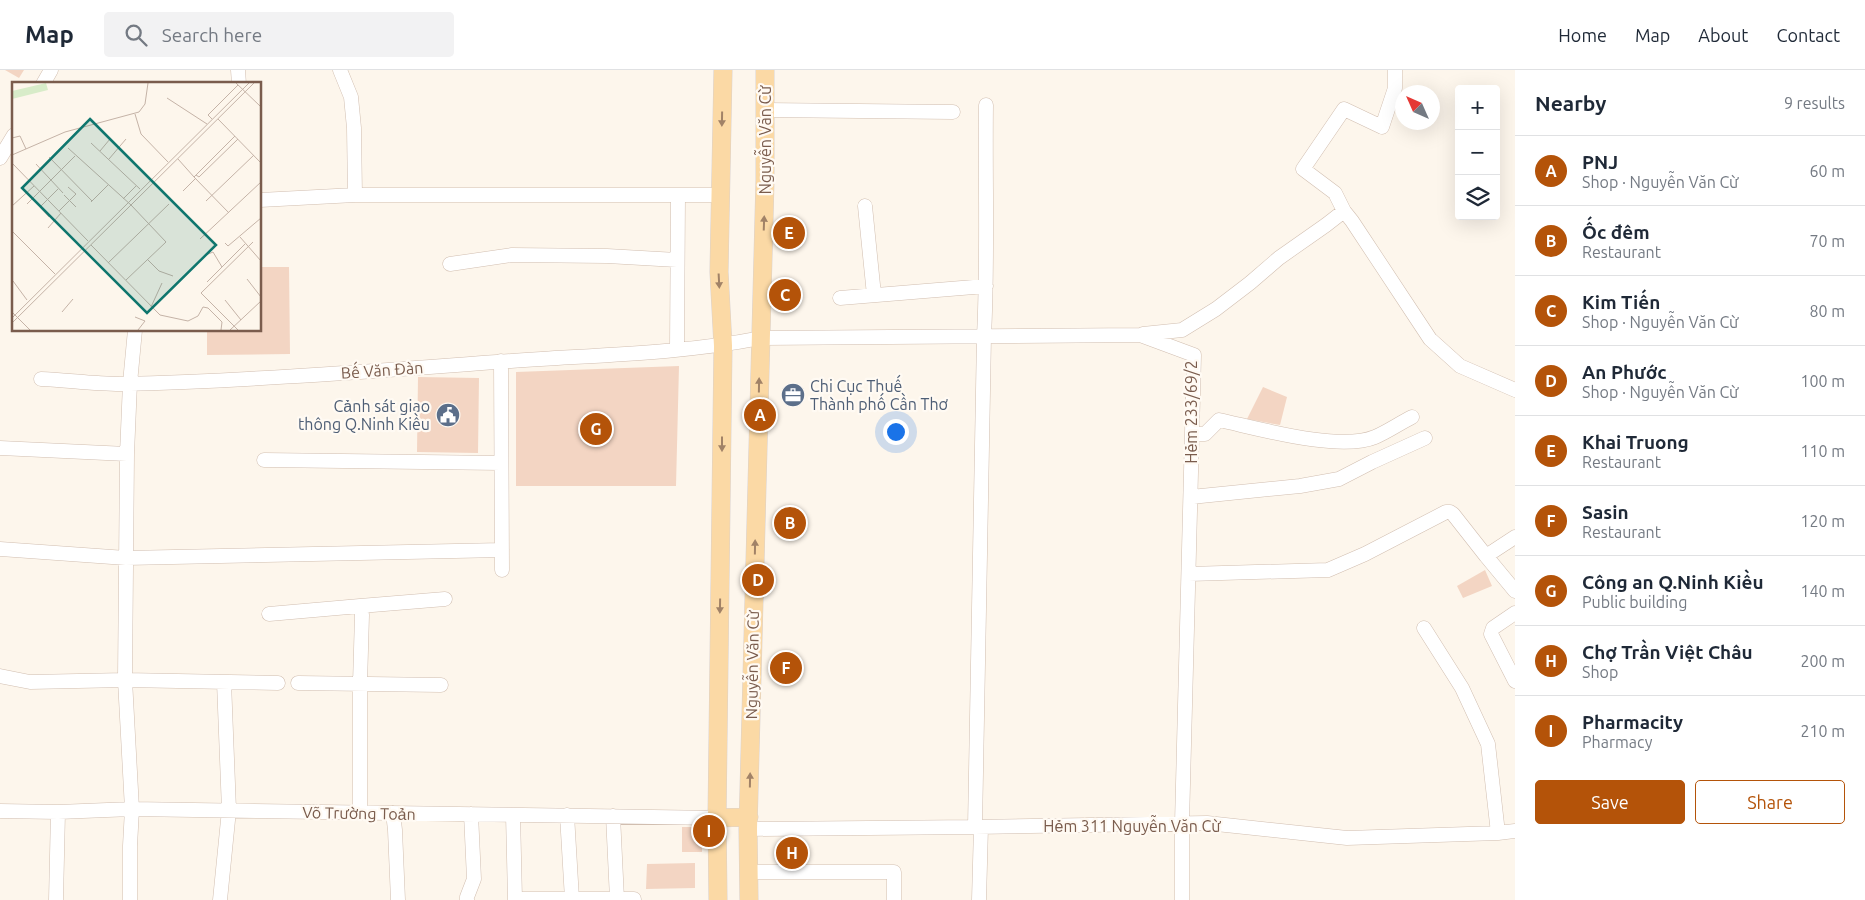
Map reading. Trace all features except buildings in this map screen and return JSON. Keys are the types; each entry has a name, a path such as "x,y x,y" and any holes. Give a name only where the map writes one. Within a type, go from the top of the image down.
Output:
{"main road":[{"name":"Nguyễn Văn Cừ","path":"718,900 717,818 723,346 719,272 723,70"},
{"name":"Nguyễn Văn Cừ","path":"749,900 749,823 760,338 766,180 765,70"},
{"path":"717,818 749,823"}],"street":[{"path":"44,82 52,70"},
{"path":"340,70 351,97 354,128 355,194"},
{"path":"1395,70 1395,88 1382,127 1344,109 1304,169 1335,194 1430,339 1460,366 1515,390"},
{"path":"979,900 978,827 986,286 986,105"},
{"path":"765,110 953,112"},
{"path":"0,158 12,137"},
{"path":"261,200 355,194 720,195"},
{"path":"677,350 678,195"},
{"path":"865,206 874,295"},
{"path":"1140,335 1182,330 1236,294 1279,258 1344,210"},
{"path":"450,264 512,255 607,256 677,260"},
{"path":"840,298 986,286"},
{"path":"130,900 132,809 125,680 126,558 127,454 130,383 135,331"},
{"name":"Hẻm 233/69/2","path":"723,346 760,338 1140,335 1194,355 1182,823 1182,900"},
{"name":"Bế Văn Đàn","path":"41,379 119,384 313,375 723,346"},
{"path":"501,361 502,570"},
{"path":"1192,434 1205,434 1219,420 1287,435 1340,442 1374,438 1412,417"},
{"path":"1190,497 1300,486 1339,479 1425,438"},
{"path":"0,448 127,454"},
{"path":"264,460 502,463"},
{"path":"1188,574 1328,570 1365,554 1446,512 1450,512 1515,592"},
{"path":"1486,556 1515,537"},
{"path":"0,549 126,558 502,550"},
{"path":"269,614 445,599"},
{"path":"360,606 362,615 360,813"},
{"path":"1515,613 1493,628 1491,634 1515,681"},
{"path":"1424,628 1462,688 1488,744 1498,833"},
{"path":"0,676 30,682 125,680 278,683"},
{"path":"220,900 229,810 224,682"},
{"path":"298,683 441,685"},
{"name":"Võ Trường Toản","path":"0,811 58,812 132,809 717,818"},
{"path":"56,900 58,812"},
{"path":"393,813 398,900"},
{"path":"467,900 466,897 474,879 471,814"},
{"path":"513,815 514,899 634,899"},
{"path":"568,816 572,899"},
{"path":"613,816 617,899"},
{"name":"Hẻm 311 Nguyễn Văn Cừ","path":"749,823 978,827 1207,823 1346,838 1515,831"},
{"path":"749,872 894,872 894,900"}],"place":[{"name":"Khai Truong","path":"789,233"},
{"name":"Kim Tiến","path":"785,295"},
{"name":"Chi Cục Thuế Thành phố Cần Thơ","path":"793,395"},
{"name":"Cảnh sát giao thông Q.Ninh Kiều","path":"448,415"},
{"name":"PNJ","path":"760,415"},
{"name":"Công an Q.Ninh Kiều","path":"596,429"},
{"name":"Ốc đêm","path":"790,523"},
{"name":"An Phước","path":"758,580"},
{"name":"Sasin","path":"786,668"},
{"name":"Pharmacity","path":"709,831"},
{"name":"Chợ Trần Việt Châu","path":"792,853"}]}
